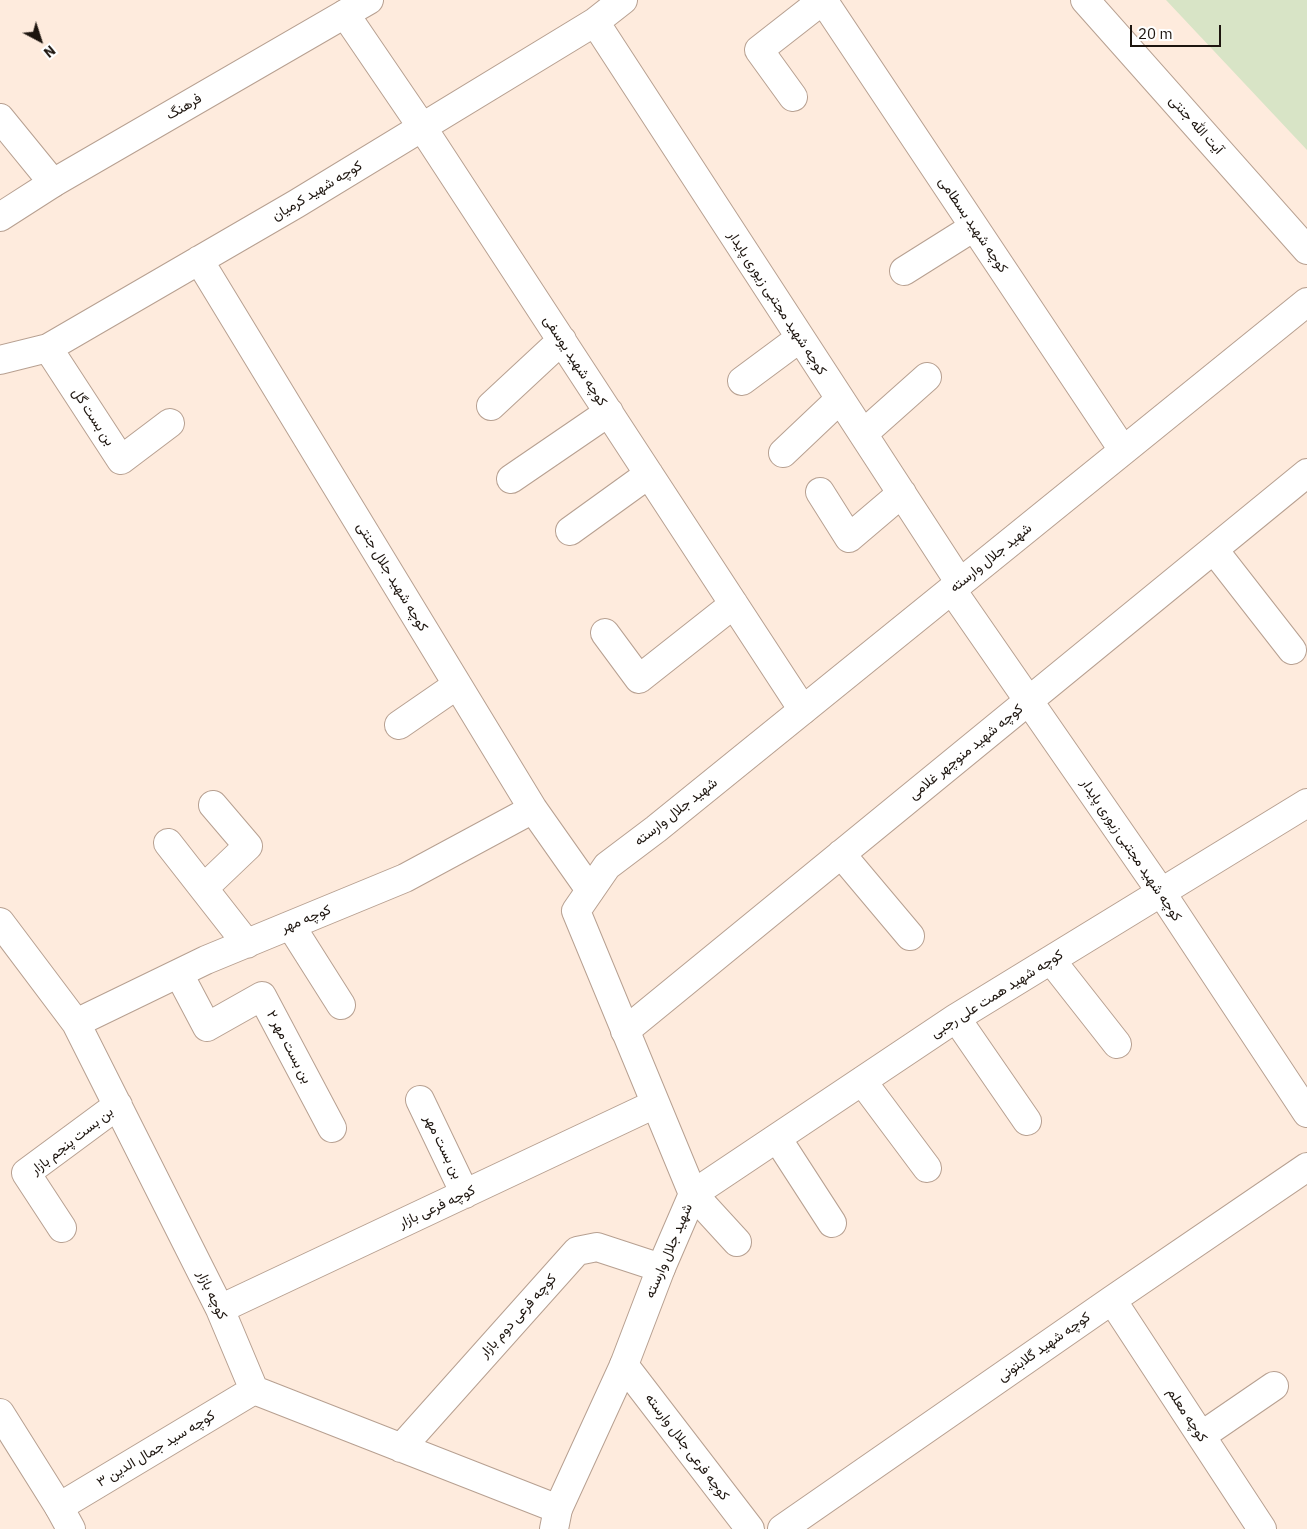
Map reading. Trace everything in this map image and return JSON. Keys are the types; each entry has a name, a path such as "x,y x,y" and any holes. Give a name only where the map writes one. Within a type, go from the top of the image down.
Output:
{"street":[{"name":"فرهنگ","path":"0,217 53,183 369,0"},
{"name":"کوچه شهید کرمیان","path":"0,360 48,348 296,204 595,22 623,0"},
{"path":"793,96 758,50 823,0"},
{"name":"کوچه شهید بسطامی","path":"823,0 1123,450"},
{"name":"آیت الله جنتی","path":"1085,0 1307,250"},
{"name":"کوچه شهید یوسفی","path":"345,14 422,127 803,710"},
{"name":"کوچه شهید مجتبی زیوری پایدار","path":"595,22 902,493 956,586 1029,701 1161,892 1307,1113"},
{"path":"0,118 53,183"},
{"path":"904,271 974,227"},
{"name":"کوچه شهید جلال جنتی","path":"199,260 533,809 590,890"},
{"name":"شهید جلال وارسته","path":"556,1519 624,1365 661,1268 693,1194 576,910 607,866 656,829 1307,302"},
{"path":"742,380 800,338"},
{"path":"491,406 562,340"},
{"name":"بن بست گل","path":"48,348 121,460 170,422"},
{"path":"863,434 927,377"},
{"path":"783,453 840,398"},
{"path":"511,479 609,412"},
{"name":"کوچه شهید منوچهر غلامی","path":"625,1031 1307,473"},
{"path":"570,531 649,474"},
{"path":"820,492 849,538 902,493"},
{"path":"1214,550 1292,650"},
{"path":"605,632 639,680 734,604"},
{"path":"399,725 457,685"},
{"name":"کوچه شهید همت علی رجبی","path":"693,1194 956,1018 1307,803"},
{"path":"204,888 248,846 213,805"},
{"name":"کوچه مهر","path":"76,1024 179,974 405,878 533,809"},
{"path":"168,842 247,944"},
{"path":"842,854 910,936"},
{"name":"کوچه بازار","path":"0,922 76,1024 220,1309 254,1390"},
{"path":"291,926 341,1005"},
{"path":"1051,960 1117,1044"},
{"name":"بن بست مهر ۲","path":"179,974 207,1027 262,996 332,1128"},
{"path":"956,1018 1027,1121"},
{"path":"862,1081 927,1168"},
{"name":"بن بست مهر","path":"420,1100 465,1194"},
{"name":"کوچه فرعی بازار","path":"220,1309 655,1104"},
{"name":"بن بست پنجم بازار","path":"62,1228 26,1173 118,1105"},
{"path":"777,1138 832,1223"},
{"name":"کوچه شهید گلابتونی","path":"782,1529 1307,1167"},
{"path":"693,1194 737,1242"},
{"name":"کوچه فرعی دوم بازار","path":"401,1448 577,1251 597,1247 661,1268"},
{"name":"کوچه معلم","path":"1112,1300 1262,1529"},
{"name":"کوچه فرعی جلال وارسته","path":"624,1365 750,1529"},
{"path":"1201,1436 1274,1386"},
{"path":"254,1390 401,1448 556,1519"},
{"name":"کوچه سید جمال الدین ۳","path":"65,1518 254,1390"},
{"path":"2,1419 65,1518"}],"green space":[{"path":"1166,0 1307,0 1307,150"}]}
